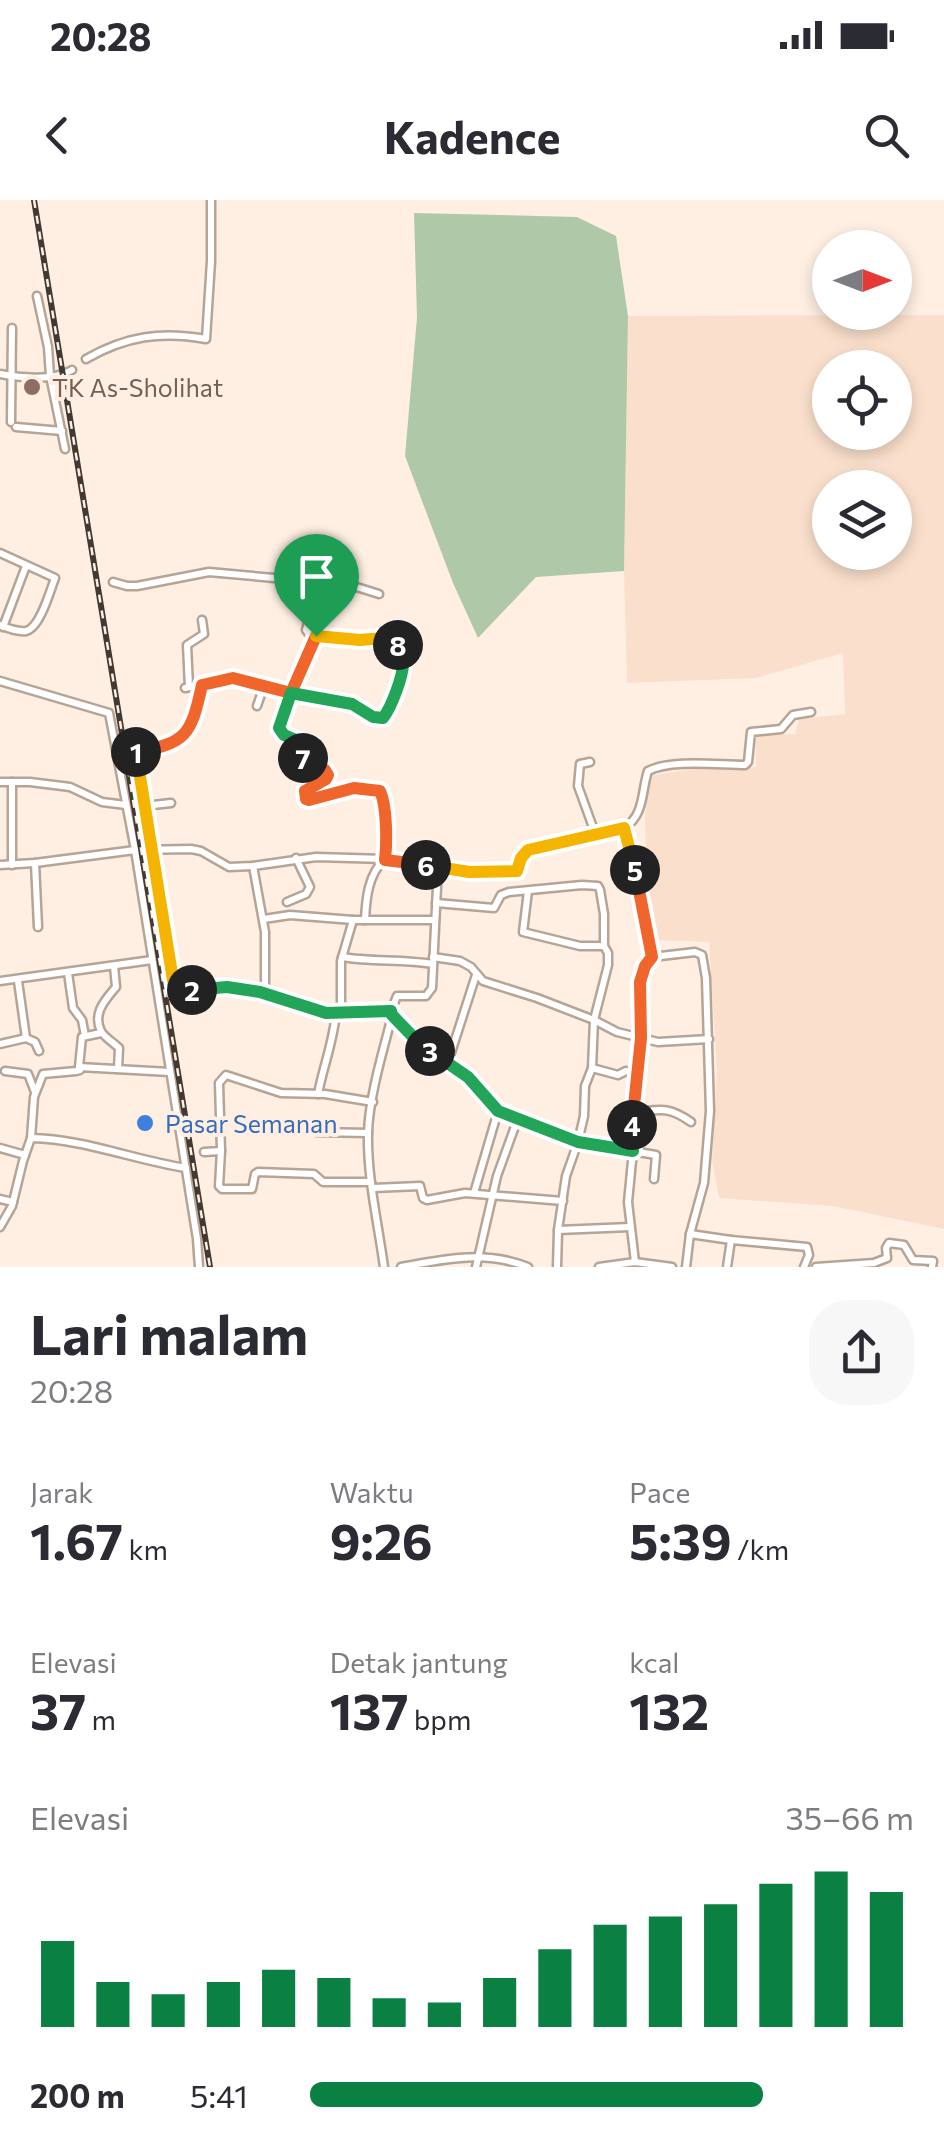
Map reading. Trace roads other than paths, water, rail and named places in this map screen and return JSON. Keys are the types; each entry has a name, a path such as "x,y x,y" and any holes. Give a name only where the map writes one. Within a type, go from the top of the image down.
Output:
{"street":[{"path":"86,359 123,341 150,336 206,339 212,261 211,200"},
{"path":"37,296 66,449"},
{"path":"12,328 14,424 62,431"},
{"path":"0,374 50,376 72,370"},
{"path":"0,554 55,578 34,628 27,631 1,626 26,566"},
{"path":"112,582 142,585 209,572 274,578 302,568 379,594"},
{"path":"202,620 204,634 187,645 187,688 233,678 318,696 381,718 388,712 403,667 399,646 384,638 360,640 309,634 306,630 316,594 315,574"},
{"path":"316,636 281,719 280,732 303,743 304,764 325,770 328,775 305,791 306,799 354,788 380,791 384,798 385,860 378,865 371,881 364,920"},
{"path":"0,681 108,713 135,850 197,1238 198,1267"},
{"path":"202,685 186,734 168,746 136,753 175,991 227,987 326,1013 391,1013 421,1045 468,1077 498,1111 578,1142 656,1155 654,1179"},
{"path":"257,706 264,686"},
{"path":"0,866 150,848 201,851 230,866 296,858 385,860 469,872 517,871 528,850 630,825 641,808 648,771 669,765 745,765 751,732 781,728 793,715 811,712"},
{"path":"590,762 580,764 577,784 595,833"},
{"path":"0,782 70,787 102,802 126,805"},
{"path":"12,782 12,865"},
{"path":"144,806 172,803"},
{"path":"624,828 652,957"},
{"path":"286,902 306,894 310,887 296,858"},
{"path":"35,863 38,927"},
{"path":"253,866 264,919 265,994"},
{"path":"384,1267 368,1133 397,996 426,996 432,988 438,867"},
{"path":"436,902 494,908 504,894 582,884 598,886 608,965 594,1020 584,1116 566,1176 558,1230 558,1267"},
{"path":"528,891 524,932 580,946 604,946"},
{"path":"264,919 290,915 435,920"},
{"path":"318,1094 338,1012 342,956 353,920"},
{"path":"634,1262 628,1202 632,1113 641,1038 640,982 652,957 695,952 702,955 706,978 710,1111 704,1182 686,1267"},
{"path":"342,956 367,961 460,961 483,980 617,1032 665,1042 710,1039"},
{"path":"0,981 152,960"},
{"path":"101,1033 100,1007 114,991 114,966"},
{"path":"68,973 73,1008 82,1020 85,1036"},
{"path":"448,1062 476,974"},
{"path":"18,980 26,1038"},
{"path":"35,1092 44,1074 80,1070 81,1040 85,1036 101,1033 119,1046 118,1069"},
{"path":"0,1044 26,1038 35,1042 39,1050"},
{"path":"79,1067 170,1072"},
{"path":"592,1068 618,1075 638,1072"},
{"path":"0,1227 13,1202 32,1138 35,1092 28,1074 6,1072"},
{"path":"373,1102 281,1093 224,1076 219,1082 219,1186 252,1189 258,1172 311,1174 323,1182 418,1185 427,1200 474,1193 563,1201"},
{"path":"632,1113 664,1109 691,1122"},
{"path":"474,1193 498,1111"},
{"path":"476,1267 498,1176 518,1118"},
{"path":"316,1132 368,1133"},
{"path":"32,1138 186,1168"},
{"path":"0,1148 25,1155"},
{"path":"204,1152 221,1151"},
{"path":"0,1199 13,1202"},
{"path":"558,1230 630,1227"},
{"path":"690,1234 806,1247 809,1255 804,1267"},
{"path":"728,1267 731,1240"},
{"path":"816,1267 887,1263 889,1243 904,1245 912,1260 933,1261 932,1267"},
{"path":"400,1267 478,1256 509,1259 528,1267"},
{"path":"599,1267 634,1262 672,1267"}],"railway":[{"path":"34,200 210,1267"}],"place":[{"name":"TK As-Sholihat","path":"32,387"},
{"name":"Pasar Semanan","path":"145,1123"}]}
